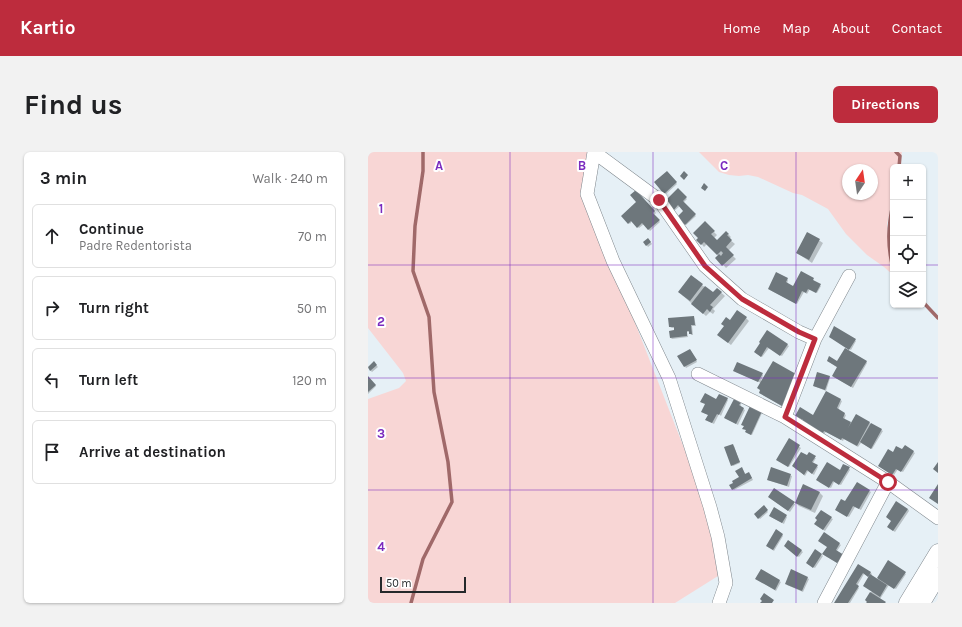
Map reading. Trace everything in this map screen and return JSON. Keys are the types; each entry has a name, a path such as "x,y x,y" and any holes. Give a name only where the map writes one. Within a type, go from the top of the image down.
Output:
{"main road":[{"path":"907,603 938,552"},
{"path":"922,603 938,576"}],"street":[{"path":"719,603 726,583 718,537 708,499 669,378 613,261 587,194 594,152 659,200 705,266 742,299 799,332 815,339"},
{"path":"785,417 815,339 849,276"},
{"path":"698,374 785,417 888,482 938,518"},
{"path":"824,603 888,482"}],"shaded area":[{"path":"371,152 587,152 584,175 596,223 718,535 718,576 675,603 368,603 368,399 399,388 406,381 403,373 368,328 368,156"},
{"path":"699,152 902,152 900,164 890,164 890,210 887,224 890,272 867,255 846,234 828,209 802,195 793,193 758,177 748,175 729,175 719,172"}],"building":[{"path":"667,171 677,182 664,194 654,182"},
{"path":"684,171 688,175 684,180 680,176"},
{"path":"704,183 708,187 705,191 701,188"},
{"path":"678,188 687,197 683,201 696,214 685,225 677,217 683,211 678,205 673,211 664,202"},
{"path":"636,190 655,211 653,213 660,220 648,230 642,223 637,228 631,221 628,224 621,216 636,202 630,195"},
{"path":"705,221 715,231 711,234 717,240 726,231 729,234 727,235 732,240 726,247 734,255 722,266 715,258 719,254 721,256 723,253 721,251 717,255 704,242 701,245 696,240 698,238 693,233"},
{"path":"807,232 820,239 809,260 796,253"},
{"path":"648,238 651,242 646,246 643,242"},
{"path":"801,271 814,278 813,280 821,284 816,293 808,289 806,293 802,291 796,304 768,289 776,272 788,278 786,282 793,286"},
{"path":"691,275 703,284 690,301 678,292"},
{"path":"705,286 713,292 717,288 722,292 710,305 713,307 710,312 707,309 703,314 691,304"},
{"path":"737,310 747,317 728,343 717,335 724,326 721,324 726,317 730,320"},
{"path":"694,316 695,325 691,325 692,334 689,334 689,331 687,331 687,336 670,338 669,331 674,330 674,327 669,327 668,318"},
{"path":"834,326 856,339 849,350 829,337"},
{"path":"767,330 788,344 780,356 767,347 761,357 754,352"},
{"path":"845,348 867,361 851,387 832,376 837,367 827,361 829,356 837,361"},
{"path":"690,349 697,360 684,367 677,356"},
{"path":"374,361 377,365 370,371 368,367"},
{"path":"773,361 796,374 787,393 789,394 782,406 759,393 760,390 757,388"},
{"path":"737,362 763,373 758,382 733,371"},
{"path":"817,372 830,376 825,390 813,386"},
{"path":"368,376 376,385 368,392"},
{"path":"826,391 841,399 837,408 845,413 843,418 851,422 848,428 856,414 870,422 857,446 824,431 823,433 802,422 803,420 795,416 800,407 813,415"},
{"path":"705,393 716,399 719,394 728,398 719,415 717,414 712,423 705,420 708,415 701,412 705,404 700,402"},
{"path":"734,399 741,403 739,405 744,408 736,424 724,418"},
{"path":"750,406 762,411 751,435 745,432 746,430 742,429 744,426 741,425"},
{"path":"871,423 882,429 871,449 860,442"},
{"path":"789,438 800,445 788,467 776,460"},
{"path":"733,444 740,462 731,466 724,447"},
{"path":"905,445 914,451 901,472 896,469 892,475 878,466 888,449 893,452 896,446 902,449"},
{"path":"801,452 807,455 809,452 816,456 812,462 818,465 812,474 807,470 804,475 792,466"},
{"path":"827,462 840,470 843,464 850,467 839,485 833,481 829,488 816,480"},
{"path":"938,462 938,473 933,469"},
{"path":"742,467 745,474 749,472 752,478 732,490 729,485 733,483 732,481 739,477 735,471"},
{"path":"771,467 791,474 787,486 767,480"},
{"path":"857,482 870,490 859,509 853,506 847,517 835,510 841,499 845,501"},
{"path":"803,484 820,492 811,510 795,503"},
{"path":"938,484 938,504 929,498"},
{"path":"774,488 795,502 788,511 768,497"},
{"path":"896,501 908,509 893,531 887,527 891,521 886,517"},
{"path":"764,505 768,510 758,519 754,514"},
{"path":"774,507 787,515 782,523 769,516"},
{"path":"821,510 832,517 823,530 814,524 817,520 815,518"},
{"path":"776,529 783,534 773,550 766,546"},
{"path":"824,532 840,543 836,550 844,555 837,563 822,554 827,547 818,541"},
{"path":"788,540 802,550 797,557 784,546"},
{"path":"815,549 822,554 813,568 806,563"},
{"path":"888,560 906,572 894,589 877,578"},
{"path":"858,564 871,572 868,577 863,573 856,584 859,586 848,603 834,603"},
{"path":"761,569 780,580 775,590 755,579"},
{"path":"791,569 808,577 802,591 785,584"},
{"path":"870,574 887,585 880,597 863,586"},
{"path":"870,592 886,602 866,603 867,602 865,600"},
{"path":"764,593 774,600 772,603 760,603 762,601 760,599"}],"waterway":[{"path":"411,603 423,559 452,502 448,462 434,392 429,317 413,271 415,226 423,171 423,152"},
{"path":"896,152 900,156 899,164"},
{"path":"890,220 890,251"},
{"path":"926,305 938,318"}],"route":[{"path":"659,200 705,266 742,299 799,332 815,339 785,417 888,482"}]}
